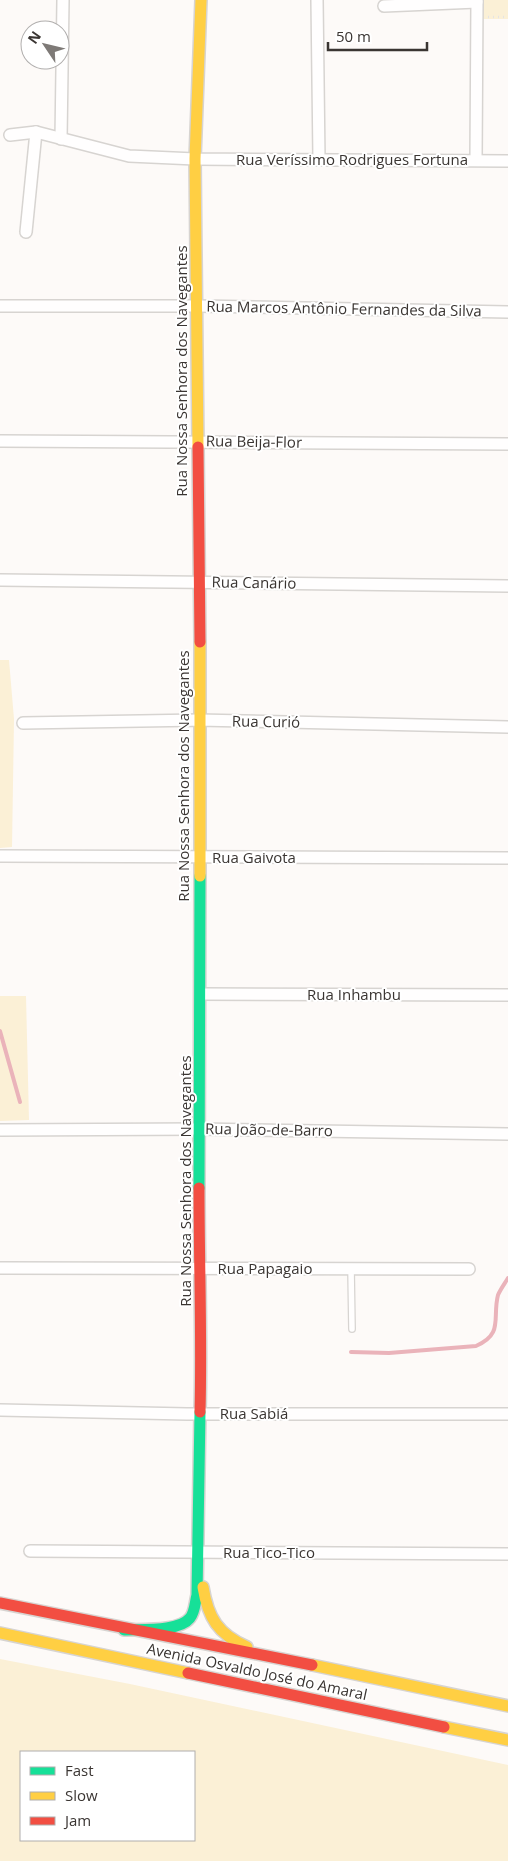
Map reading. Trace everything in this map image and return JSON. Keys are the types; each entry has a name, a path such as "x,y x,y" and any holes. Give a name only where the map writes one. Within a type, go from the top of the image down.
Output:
{"street":[{"path":"61,139 63,0"},
{"name":"Rua Nossa Senhora dos Navegantes","path":"124,1630 173,1628 185,1624 191,1617 197,1594 202,1311 199,1269 201,994 198,858 200,582 195,159 201,0"},
{"path":"317,0 319,159"},
{"path":"384,6 477,1 476,160"},
{"path":"10,135 36,132 26,232"},
{"name":"Rua Veríssimo Rodrigues Fortuna","path":"36,132 129,156 195,159 508,161"},
{"name":"Rua Marcos Antônio Fernandes da Silva","path":"0,306 198,306 508,312"},
{"name":"Rua Beija-Flor","path":"0,441 508,444"},
{"name":"Rua Canário","path":"0,580 508,586"},
{"name":"Rua Curió","path":"23,722 199,720 508,728"},
{"name":"Rua Gaivota","path":"0,856 508,858"},
{"name":"Rua Inhambu","path":"201,994 508,995"},
{"name":"Rua João-de-Barro","path":"0,1130 200,1129 508,1134"},
{"name":"Rua Papagaio","path":"0,1268 469,1269"},
{"name":"Rua Sabiá","path":"0,1410 200,1414 508,1414"},
{"name":"Rua Tico-Tico","path":"30,1551 508,1554"},
{"name":"Rua Nossa Senhora dos Navegantes","path":"198,1552 208,1616 228,1638 270,1656"},
{"name":"Avenida Osvaldo José do Amaral","path":"0,1603 124,1630 270,1656 508,1706"},
{"name":"Avenida Osvaldo José do Amaral","path":"0,1633 508,1740"}],"lane":[{"path":"351,1269 352,1329"}],"path":[{"path":"477,16 508,17"}],"shaded area":[{"path":"483,0 508,0 508,19 483,19"},
{"path":"0,660 9,660 14,719 12,847 0,848"},
{"path":"0,996 26,996 29,1120 0,1121"},
{"path":"0,1659 130,1684 508,1765 508,1861 0,1861"}],"waterway":[{"path":"0,1031 20,1102"},
{"path":"351,1352 389,1353 476,1346 485,1341 494,1331 498,1295 508,1278"}],"traffic: fast":[{"path":"199,1188 200,876"},
{"path":"124,1630 169,1628 185,1622 193,1613 197,1595 200,1412"}],"traffic: slow":[{"path":"198,447 195,159 201,0"},
{"path":"200,642 200,876"},
{"path":"203,1587 208,1608 216,1624 237,1642 247,1647"},
{"path":"0,1633 188,1673"},
{"path":"312,1665 508,1706"},
{"path":"444,1727 508,1740"}],"traffic: jam":[{"path":"198,447 200,642"},
{"path":"199,1188 200,1412"},
{"path":"0,1603 312,1665"},
{"path":"188,1673 444,1727"}]}
